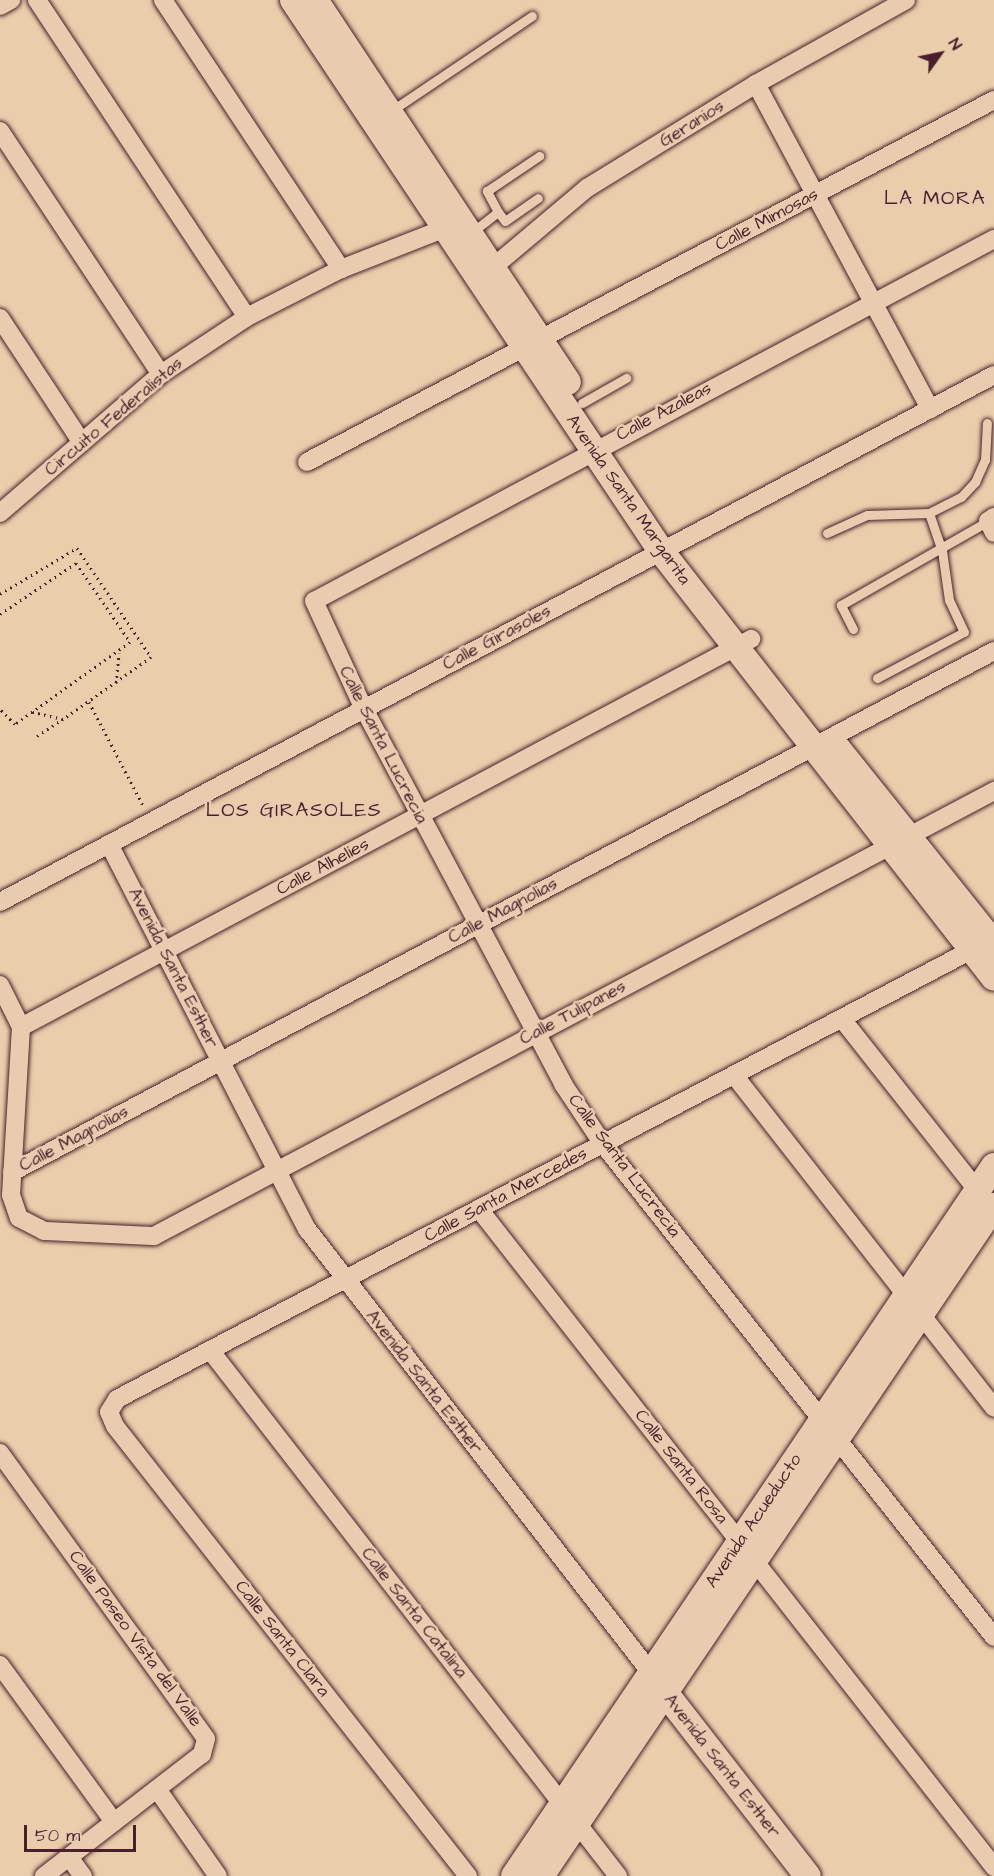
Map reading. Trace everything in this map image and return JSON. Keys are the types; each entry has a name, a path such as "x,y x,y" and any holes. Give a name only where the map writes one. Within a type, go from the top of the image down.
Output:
{"main road":[{"name":"Avenida Santa Margarita","path":"293,0 458,228 492,268 532,344 582,403 600,445"},
{"name":"Avenida Santa Margarita","path":"315,0 389,112 458,228 532,344 669,547 899,841 986,944 994,978"},
{"name":"Avenida Acueducto","path":"514,1876 570,1813 914,1305 989,1205 994,1166"},
{"name":"Avenida Santa Esther","path":"658,1683 808,1876"},
{"name":"Avenida Acueducto","path":"542,1876 570,1813"}],"street":[{"path":"0,6 11,0"},
{"path":"37,0 247,317"},
{"path":"163,0 340,268"},
{"name":"Geranios","path":"492,268 587,188 756,84 906,0"},
{"path":"756,84 930,409"},
{"name":"Calle Mimosas","path":"307,462 994,100"},
{"path":"0,131 161,374"},
{"name":"Circuito Federalistas","path":"1,510 161,374 247,317 340,268 458,228"},
{"name":"Calle Azaleas","path":"315,612 314,601 323,593 994,239"},
{"path":"0,318 82,443"},
{"name":"Calle Girasoles","path":"0,902 994,375"},
{"name":"Calle Santa Lucrecia","path":"315,612 533,1034 603,1144 831,1428 994,1637"},
{"name":"Calle Alhelíes","path":"21,1027 164,953 743,643"},
{"name":"Calle Magnolias","path":"12,1172 994,651"},
{"name":"Calle Tulipanes","path":"12,1172 12,1204 19,1218 30,1227 154,1236 276,1169 994,791"},
{"name":"Avenida Santa Esther","path":"109,844 307,1228 344,1280 658,1683"},
{"name":"Calle Santa Mercedes","path":"117,1399 986,944"},
{"path":"0,985 21,1027 12,1172"},
{"path":"842,1019 989,1205"},
{"path":"734,1075 994,1408"},
{"name":"Calle Santa Rosa","path":"479,1209 994,1867"},
{"name":"Calle Santa Catalina","path":"210,1350 618,1876"},
{"name":"Calle Santa Clara","path":"117,1399 109,1412 116,1426 468,1876"},
{"name":"Calle Paseo Vista del Valle","path":"0,1454 206,1739 202,1754 44,1876"},
{"path":"0,1665 114,1822"},
{"path":"157,1789 218,1876"},
{"path":"69,1857 82,1876"}],"lane":[{"path":"389,112 532,16"},
{"path":"538,198 504,221 487,191 539,156"},
{"path":"458,228 498,212"},
{"path":"582,403 626,378"},
{"path":"826,533 867,515 929,513 961,497 975,482 985,460 987,423"},
{"path":"877,678 964,632 949,600 942,551 929,513"},
{"path":"853,629 840,605 942,551 967,529 992,524"}],"path":[{"path":"0,594 72,548 84,552 151,657 37,736"},
{"path":"0,614 76,563 129,639 118,653 12,724 0,709"},
{"path":"116,683 118,653"},
{"path":"89,702 152,821"},
{"path":"33,712 63,719"}],"district":[{"name":"LA MORA","path":"935,198"},
{"name":"LOS GIRASOLES","path":"294,810"}]}
